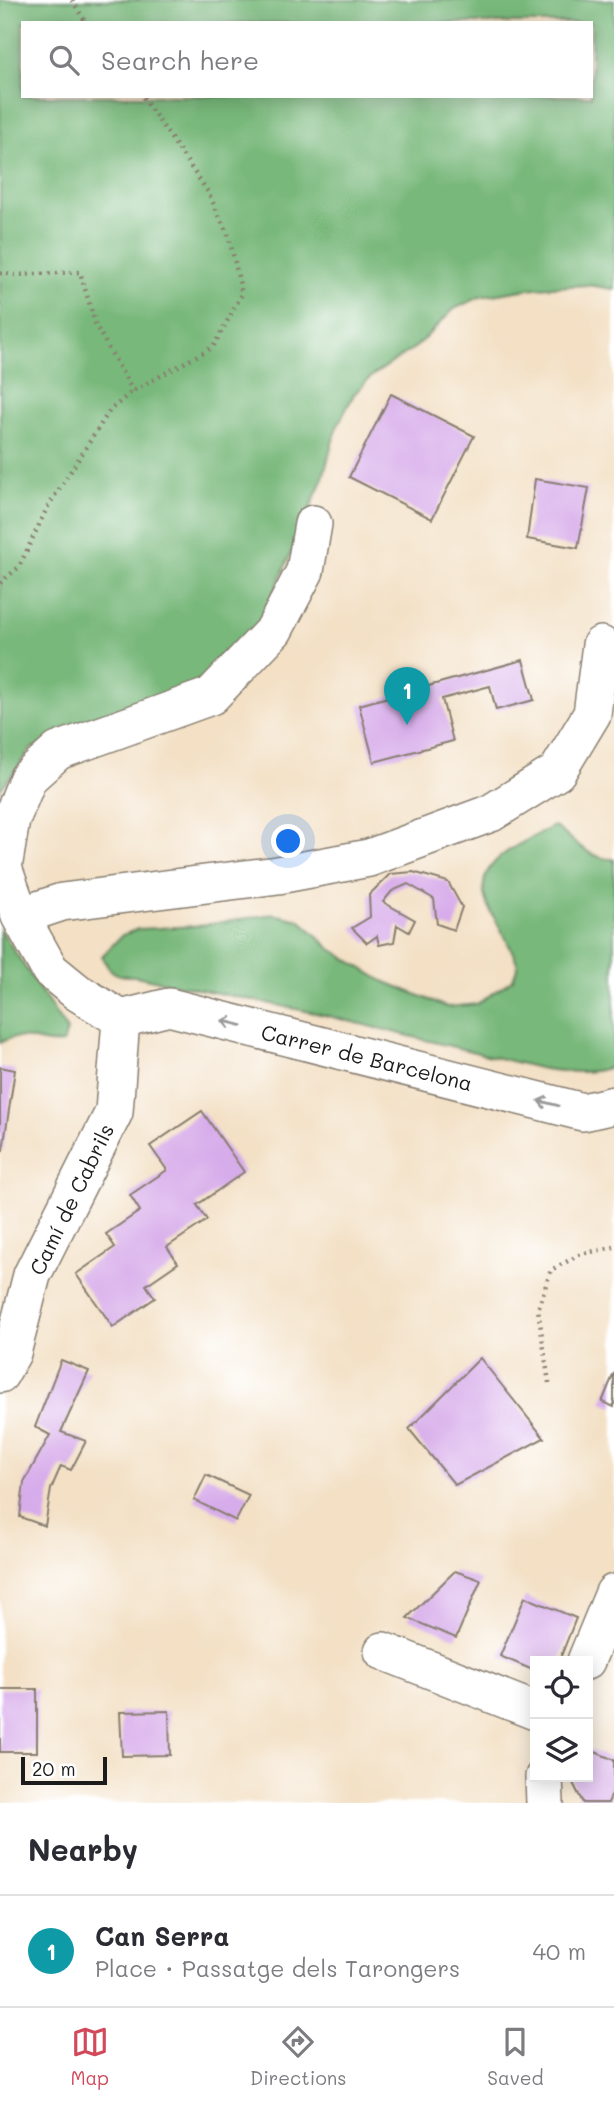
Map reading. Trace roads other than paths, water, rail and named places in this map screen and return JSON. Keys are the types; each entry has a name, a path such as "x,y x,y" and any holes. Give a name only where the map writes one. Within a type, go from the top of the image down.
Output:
{"street":[{"path":"121,1019 77,992 50,970 20,916 3,869 11,820 28,778 58,751 211,696 274,630 305,571 313,524"},
{"path":"20,916 62,902 278,875 369,858 491,813 557,772 592,714 601,645"},
{"name":"Carrer de Barcelona","path":"121,1019 169,1007 583,1112 614,1105"},
{"name":"Camí de Cabrils","path":"0,1374 12,1353 32,1275 114,1112 121,1019"},
{"path":"588,1656 614,1593"},
{"path":"383,1651 530,1709"},
{"path":"544,1782 545,1803"}],"place":[{"name":"Can Serra","path":"407,725"}]}
